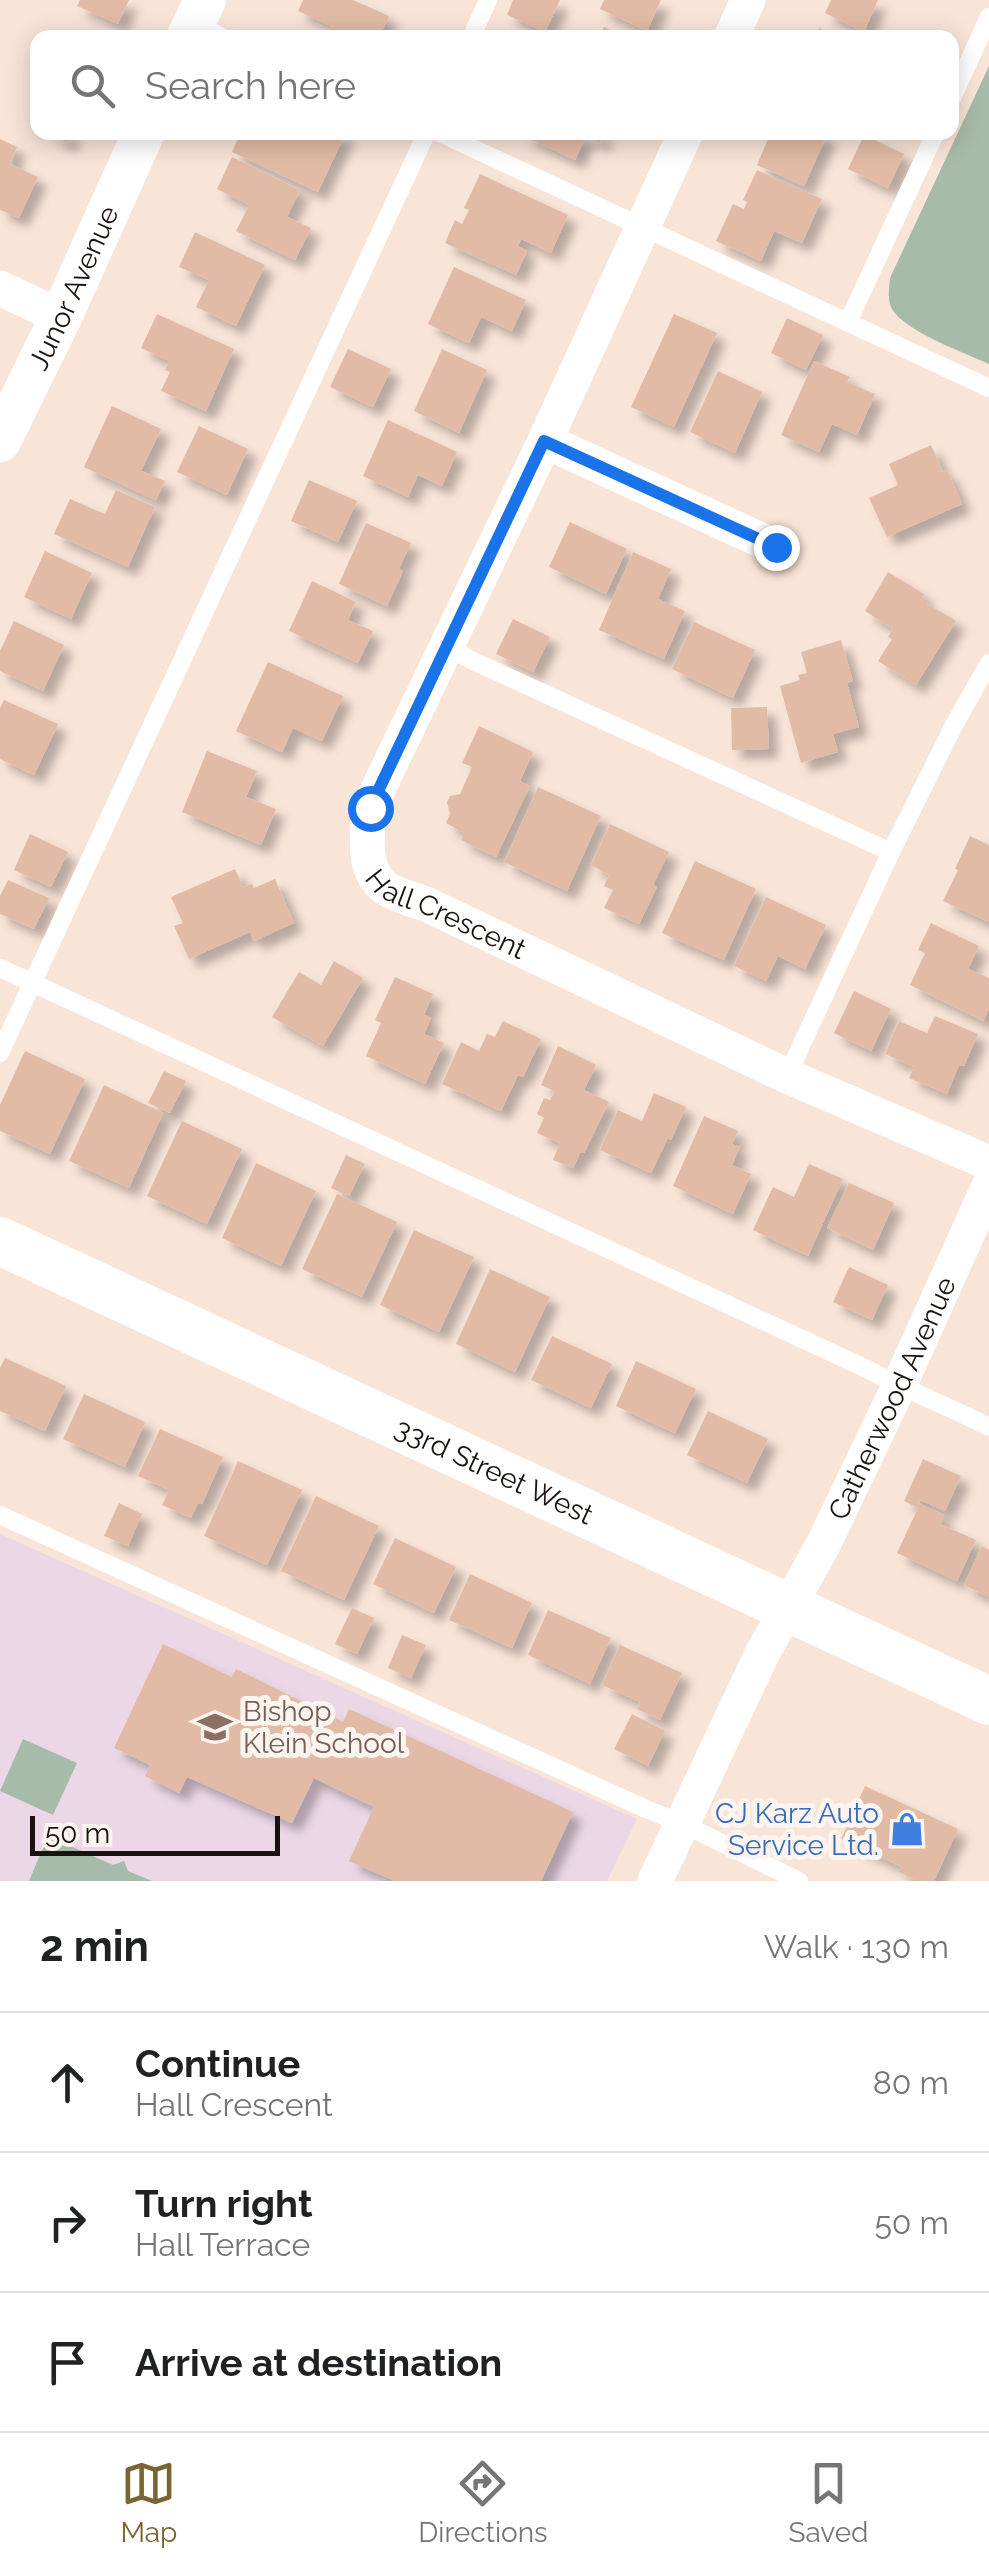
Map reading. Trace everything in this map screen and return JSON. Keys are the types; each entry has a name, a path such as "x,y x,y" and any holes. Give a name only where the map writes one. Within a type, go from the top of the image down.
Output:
{"main road":[{"name":"33rd Street West","path":"0,1241 989,1701"}],"street":[{"path":"734,30 748,0"},
{"name":"Junor Avenue","path":"0,441 140,140"},
{"name":"Hall Crescent","path":"682,140 370,808 370,868 384,887 787,1076 989,1163"},
{"path":"0,288 60,317"},
{"path":"544,441 776,547"},
{"name":"Catherwood Avenue","path":"655,1881 762,1654 816,1558 899,1386 989,1186"}],"lane":[{"path":"474,30 488,0"},
{"path":"959,83 989,17"},
{"path":"0,1053 423,140"},
{"path":"455,140 989,388"},
{"path":"848,322 932,140"},
{"path":"448,646 891,852"},
{"path":"787,1076 891,852 989,664"},
{"path":"0,968 989,1427"},
{"path":"0,1515 681,1823 799,1881"}],"shaded area":[{"name":"Bishop Klein School","path":"0,1534 637,1819 607,1881 0,1881"}],"green space":[{"path":"989,66 989,364 909,325 889,302 890,278 954,140 959,140 959,130"},
{"path":"23,1739 77,1763 53,1815 0,1791"},
{"path":"48,1836 113,1865 124,1861 128,1871 152,1881 29,1881"}],"building":[{"path":"80,0 129,0 118,24 77,6"},
{"path":"303,0 353,0 389,16 383,30 329,30 331,26 298,11"},
{"path":"513,0 560,0 546,30 507,15"},
{"path":"604,0 661,0 647,30 600,9"},
{"path":"831,0 878,0 865,30 825,13"},
{"path":"0,139 17,147 10,164 38,177 19,218 0,210"},
{"path":"237,140 342,140 318,192 232,152"},
{"path":"533,140 584,140 575,160"},
{"path":"767,140 825,140 804,186 757,165"},
{"path":"862,140 875,140 904,154 888,188 848,169"},
{"path":"232,157 300,190 287,217 311,228 295,260 236,231 249,205 217,189"},
{"path":"757,170 822,199 802,243 774,231 761,261 716,241 733,204 744,209 747,202 743,200"},
{"path":"480,174 568,215 551,253 521,239 518,246 527,251 516,275 445,243 455,220 462,224 469,210 464,208"},
{"path":"195,232 265,265 236,326 196,307 209,280 179,267"},
{"path":"454,267 526,300 512,331 481,317 469,343 428,324"},
{"path":"157,314 234,349 206,411 161,391 170,372 165,370 169,361 141,348"},
{"path":"674,314 717,333 674,427 631,407"},
{"path":"787,318 823,335 806,370 771,353"},
{"path":"348,349 391,369 373,407 330,387"},
{"path":"442,349 487,370 459,433 414,411"},
{"path":"814,361 850,377 847,382 875,394 857,435 832,424 819,452 781,435"},
{"path":"718,371 762,392 735,453 690,432"},
{"path":"112,406 161,429 141,471 165,481 156,500 84,467"},
{"path":"388,420 457,452 442,486 418,475 408,497 363,476"},
{"path":"199,426 248,449 227,495 177,472"},
{"path":"931,445 962,504 887,537 869,498 898,485 889,464"},
{"path":"309,480 357,501 338,542 291,521"},
{"path":"116,490 155,507 128,567 54,534 70,499 105,514"},
{"path":"570,522 627,549 606,594 549,567"},
{"path":"366,523 411,543 387,606 339,584"},
{"path":"45,551 92,573 71,619 24,597"},
{"path":"633,552 671,569 658,599 685,611 664,659 599,630"},
{"path":"888,572 924,594 921,600 956,621 916,685 878,661 892,639 888,637 893,629 865,611"},
{"path":"312,581 356,602 348,620 373,631 358,663 289,631"},
{"path":"513,619 550,637 533,672 496,654"},
{"path":"14,621 64,645 43,691 0,671 0,651"},
{"path":"694,622 755,650 733,698 672,669"},
{"path":"841,640 853,681 847,683 859,727 833,734 838,752 801,763 780,686 800,680 798,675 807,673 801,652"},
{"path":"268,662 343,696 322,741 293,728 282,752 236,731"},
{"path":"4,700 58,724 34,775 0,759 0,708"},
{"path":"767,707 769,749 732,750 731,708"},
{"path":"479,726 533,752 520,781 530,786 496,857 461,840 464,833 446,823 450,814 447,802 450,796 460,794 472,767 462,763"},
{"path":"207,751 257,771 246,797 276,809 261,845 182,812"},
{"path":"538,787 601,816 567,891 504,862"},
{"path":"610,824 669,852 639,924 604,908 613,890 604,886 609,875 591,865"},
{"path":"30,834 68,852 51,887 14,870"},
{"path":"970,836 989,845 989,922 943,901"},
{"path":"695,861 756,889 724,960 662,933"},
{"path":"235,869 243,887 252,884 254,888 275,879 294,923 254,941 250,932 189,959 174,926 183,923 171,897"},
{"path":"8,880 49,898 34,929 0,914 0,896"},
{"path":"766,897 826,925 805,969 778,956 766,981 734,966"},
{"path":"931,923 979,946 968,969 989,978 989,1009 983,1021 910,985 925,953 918,950"},
{"path":"334,961 363,978 323,1046 272,1017 299,972 321,985"},
{"path":"395,977 433,994 424,1015 431,1018 424,1034 444,1043 425,1084 366,1056 381,1023 375,1020"},
{"path":"854,991 891,1009 871,1051 834,1033"},
{"path":"935,1016 978,1034 947,1094 909,1078 914,1067 885,1054 899,1021 927,1033"},
{"path":"503,1021 541,1039 501,1111 442,1084 461,1042 479,1051 487,1034 495,1037"},
{"path":"558,1046 596,1065 584,1090 609,1102 573,1168 553,1160 560,1143 537,1133 544,1118 537,1114 544,1098 550,1100 555,1091 541,1085"},
{"path":"25,1051 85,1079 50,1154 0,1131 0,1105"},
{"path":"164,1071 186,1081 170,1113 148,1103"},
{"path":"104,1085 163,1113 129,1188 69,1161"},
{"path":"654,1093 686,1107 651,1173 600,1150 618,1110 642,1121"},
{"path":"704,1116 738,1131 732,1144 740,1147 732,1165 751,1174 733,1214 673,1186"},
{"path":"182,1121 242,1149 207,1224 147,1196"},
{"path":"346,1155 365,1164 349,1196 331,1188"},
{"path":"256,1163 316,1191 281,1266 222,1238"},
{"path":"809,1164 843,1179 808,1256 753,1230 773,1187 794,1197"},
{"path":"849,1183 894,1203 873,1250 827,1228"},
{"path":"337,1194 397,1222 362,1297 302,1269"},
{"path":"414,1230 474,1257 439,1332 380,1305"},
{"path":"849,1267 888,1285 872,1320 833,1302"},
{"path":"490,1269 550,1297 515,1372 456,1344"},
{"path":"552,1336 612,1364 591,1408 531,1380"},
{"path":"5,1358 66,1386 45,1431 0,1411 0,1368"},
{"path":"636,1361 696,1389 675,1433 616,1406"},
{"path":"84,1394 145,1422 125,1467 63,1439"},
{"path":"708,1411 768,1439 747,1483 687,1455"},
{"path":"160,1429 223,1457 202,1504 198,1503 191,1518 162,1505 169,1490 138,1476"},
{"path":"923,1459 961,1476 945,1511 920,1500 918,1503 944,1515 940,1524 976,1540 957,1581 897,1553 918,1508 904,1501"},
{"path":"238,1461 302,1490 267,1565 204,1536"},
{"path":"316,1496 379,1526 344,1600 281,1571"},
{"path":"119,1503 142,1514 128,1546 104,1536"},
{"path":"395,1538 456,1567 434,1613 373,1584"},
{"path":"982,1546 989,1550 989,1597 964,1585"},
{"path":"470,1574 532,1603 512,1648 449,1620"},
{"path":"352,1608 374,1618 357,1654 335,1644"},
{"path":"548,1610 611,1638 590,1684 528,1655"},
{"path":"402,1635 426,1645 411,1678 388,1668"},
{"path":"163,1644 232,1677 236,1669 343,1722 349,1709 573,1812 541,1881 395,1881 349,1861 374,1807 314,1778 292,1823 187,1777 179,1793 145,1776 150,1765 114,1748"},
{"path":"620,1645 682,1673 660,1720 637,1709 640,1702 602,1685"},
{"path":"632,1714 665,1731 648,1766 614,1749"},
{"path":"865,1786 958,1829 934,1881 918,1881 899,1872 902,1867 841,1839"}],"place":[{"name":"Bishop Klein School","path":"215,1727"},
{"name":"CJ Karz Auto Service Ltd.","path":"907,1829"}],"route":[{"path":"370,808 544,441 776,547"}]}
